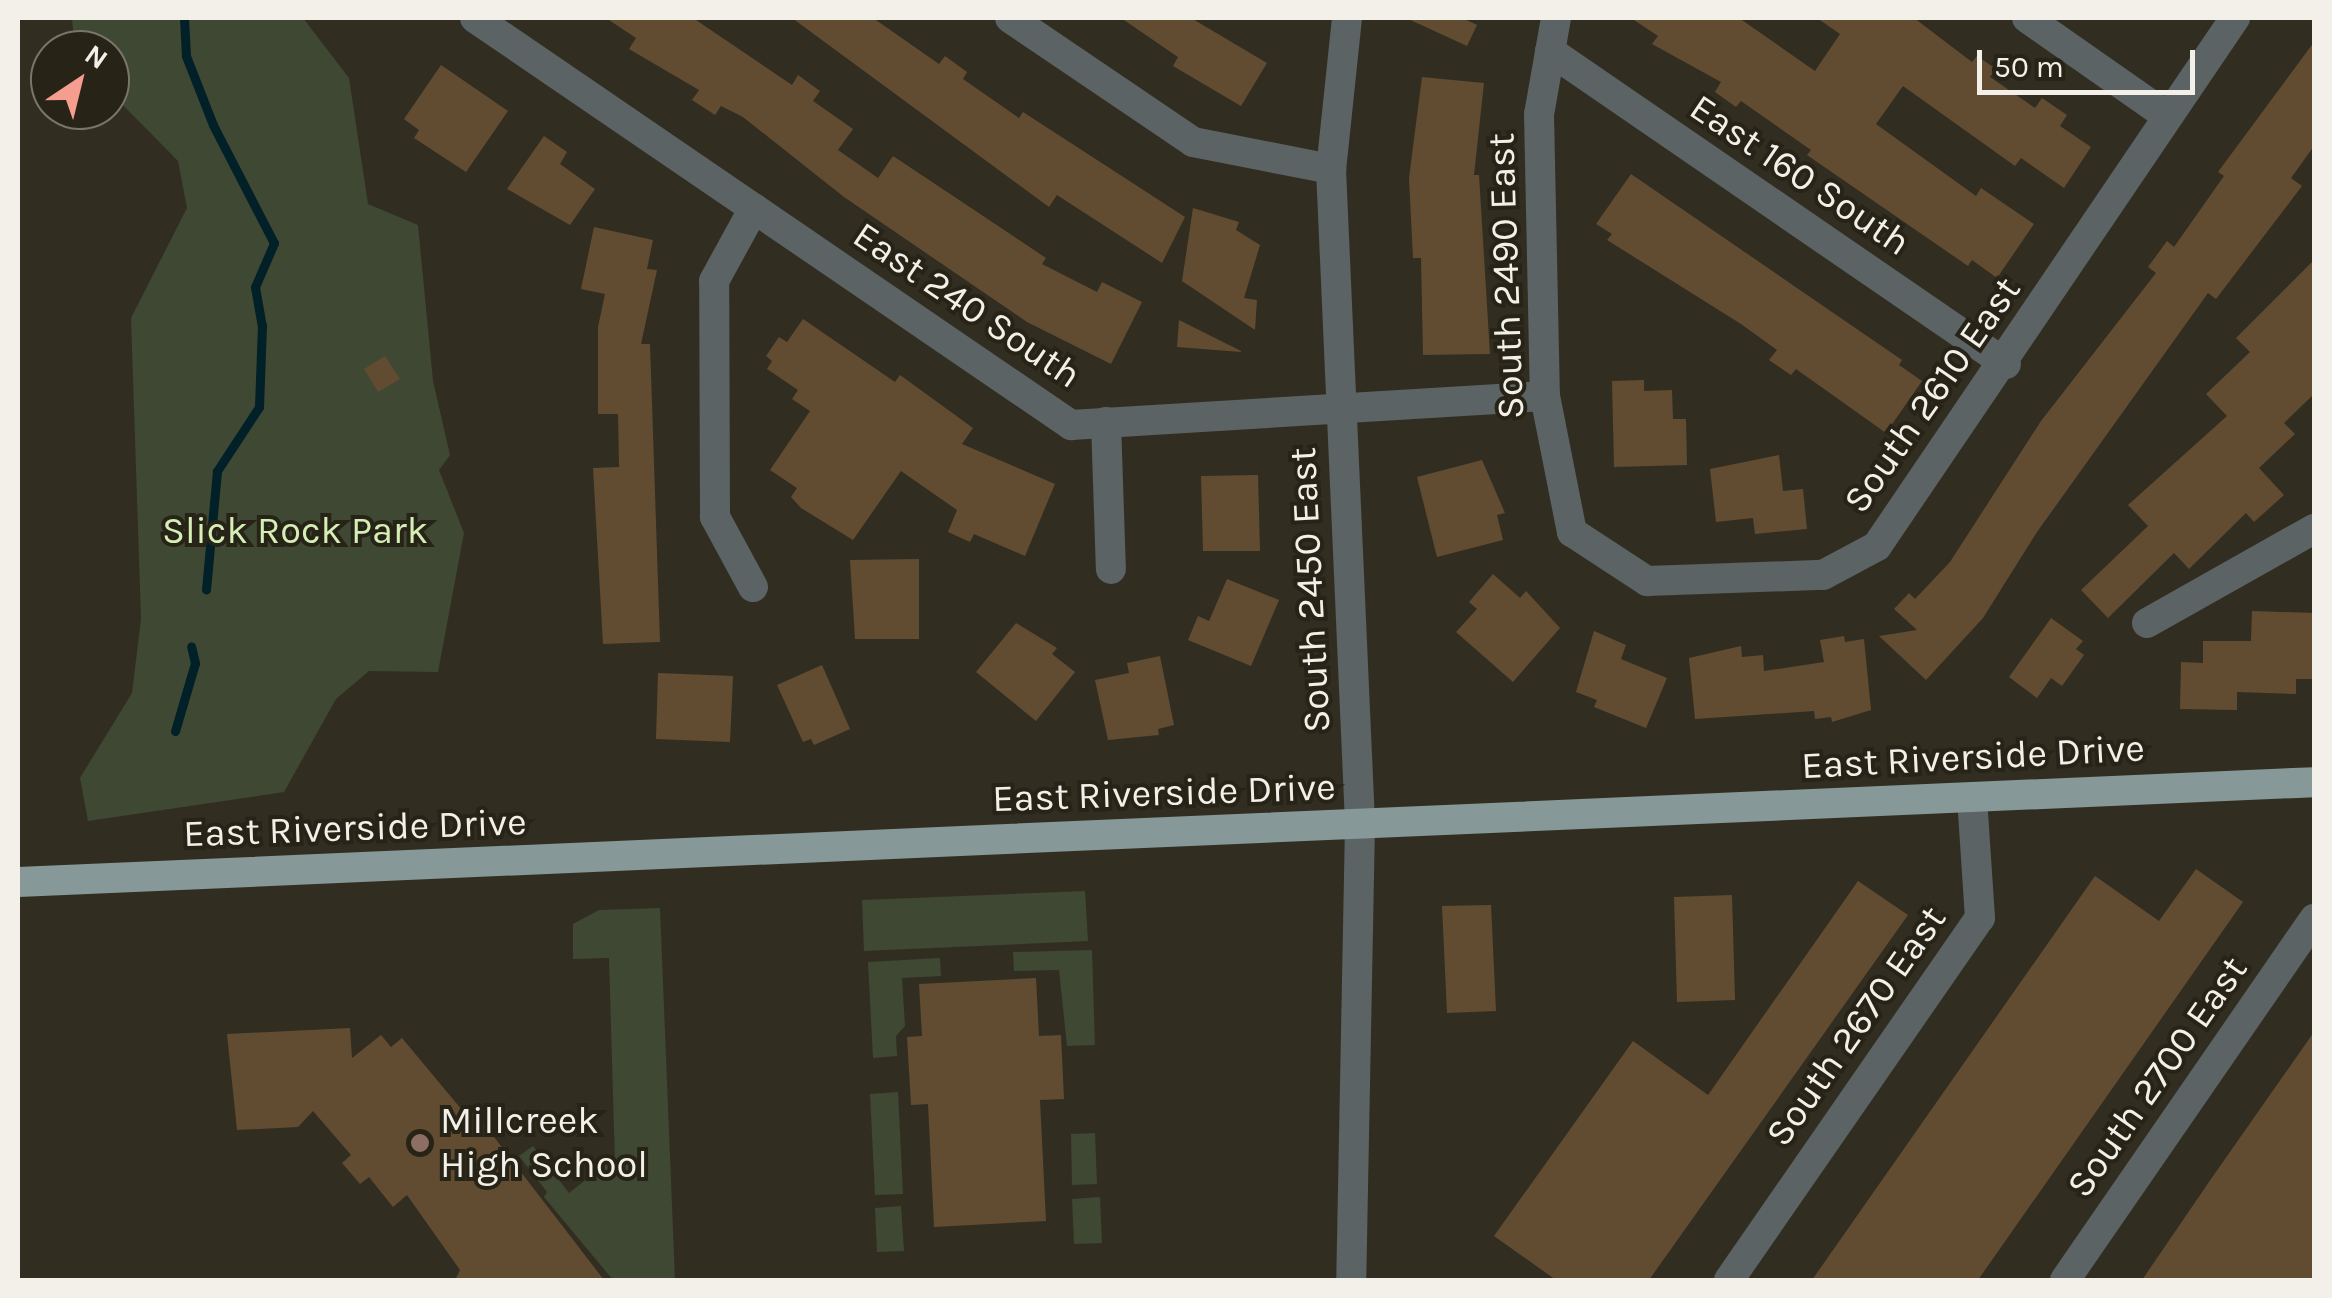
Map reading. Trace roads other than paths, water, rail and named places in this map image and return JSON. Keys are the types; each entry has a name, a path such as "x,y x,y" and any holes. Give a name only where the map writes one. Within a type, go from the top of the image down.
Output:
{"main road":[{"name":"East Riverside Drive","path":"18,882 2314,782"}],"street":[{"name":"East 240 South","path":"476,18 1071,425 1544,396"},
{"path":"1010,18 1194,142 1331,169"},
{"name":"South 2450 East","path":"1347,18 1331,169 1360,824 1350,1280"},
{"name":"South 2490 East","path":"1556,18 1539,114 1544,396 1572,532"},
{"path":"2027,18 2167,116"},
{"name":"South 2610 East","path":"1572,532 1646,582 1823,575 1877,546 2006,364 2235,18"},
{"name":"East 160 South","path":"1550,51 2006,364"},
{"path":"753,587 715,518 714,281 754,208"},
{"path":"1106,422 1111,569"},
{"path":"2148,623 2314,529"},
{"name":"South 2670 East","path":"1729,1280 1980,918 1972,796"},
{"name":"South 2700 East","path":"2064,1280 2314,919"}],"waterway":[{"path":"184,18 186,56 213,125 274,243 255,287 262,325 259,407 217,471 206,589"},
{"path":"175,731 195,663 191,646"}],"place":[{"name":"Millcreek High School","path":"420,1143"}],"park label":[{"name":"Slick Rock Park","path":"295,531"}]}
